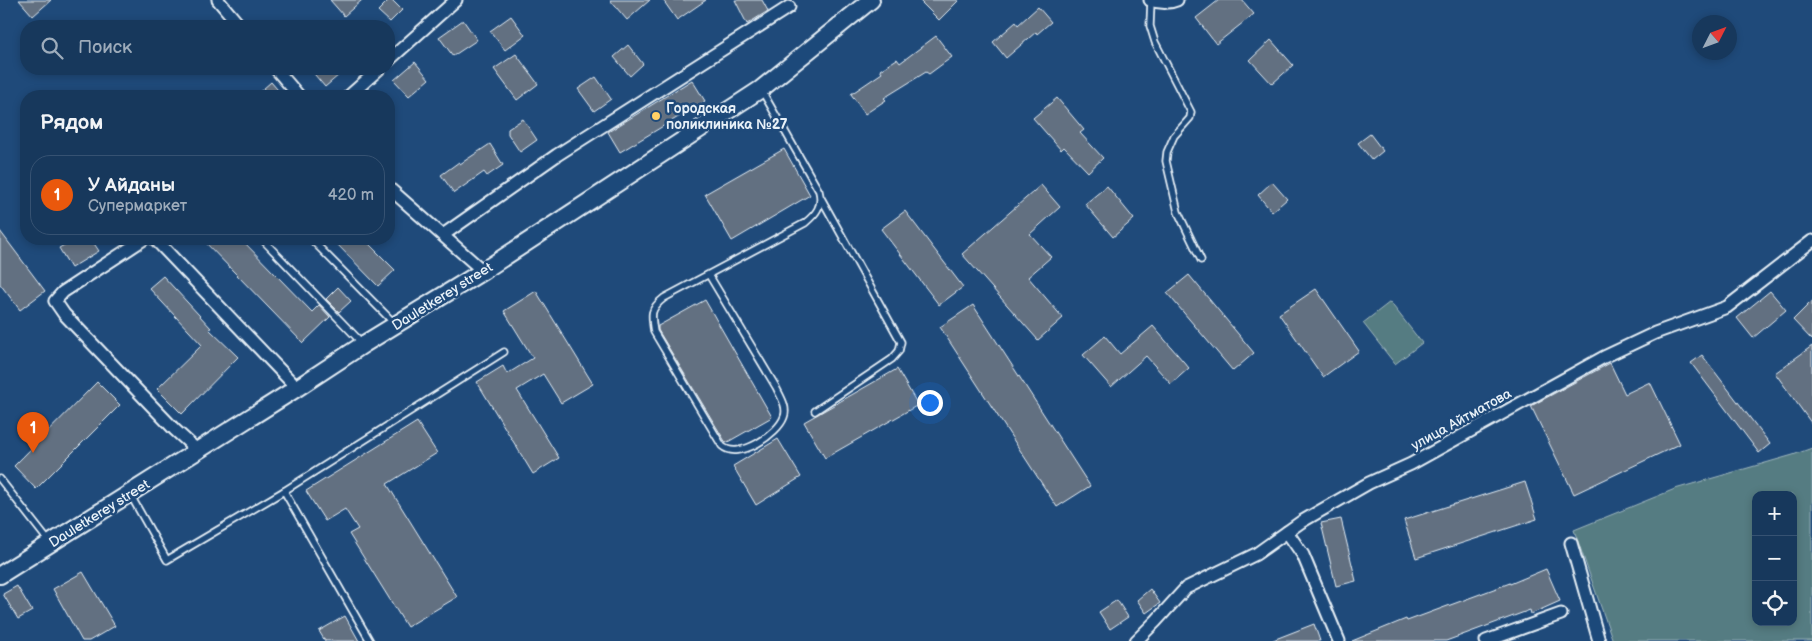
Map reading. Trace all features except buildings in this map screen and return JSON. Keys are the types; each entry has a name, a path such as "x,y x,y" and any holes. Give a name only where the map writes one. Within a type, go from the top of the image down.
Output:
{"main road":[{"name":"Dauletkerey street","path":"0,575 364,344 483,271 761,89 871,0"}],"street":[{"path":"218,0 235,20"},
{"path":"395,55 456,0"},
{"path":"1150,0 1159,3 1171,3 1177,0"},
{"path":"443,235 557,155 789,7"},
{"path":"281,75 294,90"},
{"path":"356,90 372,75"},
{"path":"395,193 483,271"},
{"name":"улица Айтматова","path":"1136,641 1186,588 1256,554 1320,510 1411,464 1604,357 1655,333 1728,307 1812,241"},
{"path":"135,245 63,292 55,301 64,314 175,430 198,451"},
{"path":"161,245 297,388"},
{"path":"1287,532 1303,555 1339,641"},
{"path":"1571,542 1599,641"},
{"path":"1486,641 1503,638 1561,614"}],"lane":[{"path":"1150,0 1150,26 1155,42 1191,112 1190,118 1174,136 1167,152 1166,161 1178,212 1201,260"},
{"path":"761,89 813,179 821,198 901,342 899,351 892,359 815,411"},
{"path":"709,275 776,387 785,406 785,416 779,426 754,446 747,449 734,451 722,446 654,332 652,311 655,305 664,298 805,223 815,214 821,198"},
{"path":"268,245 364,344"},
{"path":"317,245 396,325"},
{"path":"130,494 167,560 284,491 504,352"},
{"path":"0,480 50,544"},
{"path":"284,491 370,641"}],"green space":[{"path":"1390,302 1422,343 1395,364 1363,323"},
{"path":"1812,448 1812,641 1613,641 1574,530 1675,489"}],"place":[{"name":"Городская поликлиника №27","path":"656,116"},
{"name":"У Айданы","path":"33,453"}]}
